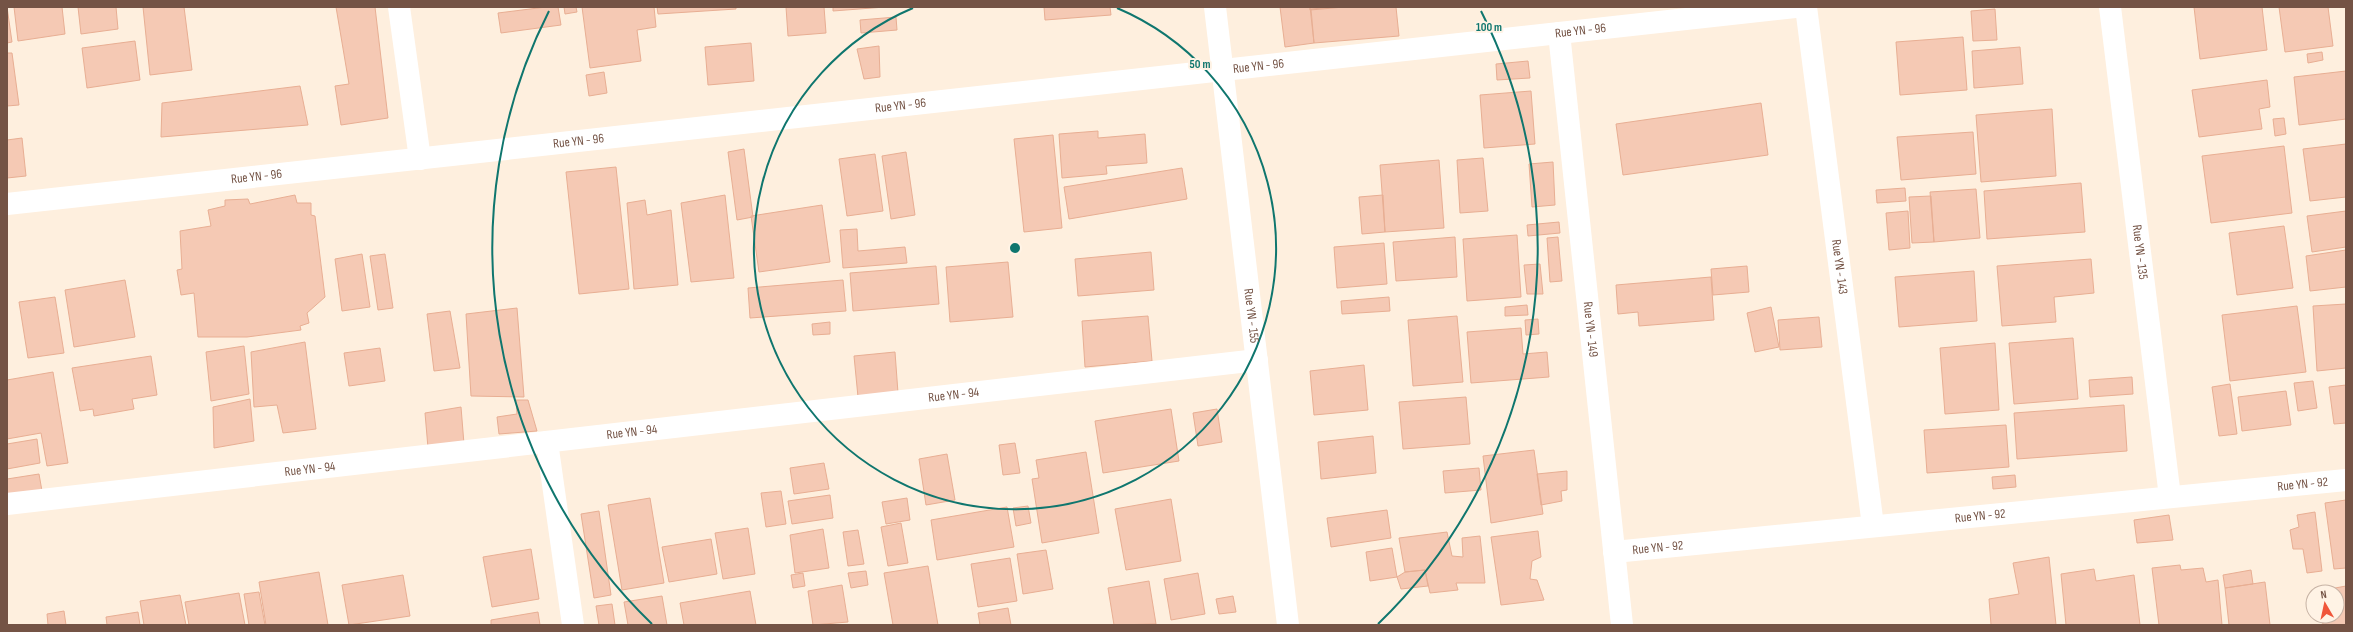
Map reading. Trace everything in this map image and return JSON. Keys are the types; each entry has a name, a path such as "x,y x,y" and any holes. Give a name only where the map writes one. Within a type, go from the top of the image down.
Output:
{"street":[{"path":"400,7 420,159"},
{"name":"Rue YN - 155","path":"1215,7 1288,625"},
{"name":"Rue YN - 96","path":"7,204 1795,7"},
{"name":"Rue YN - 143","path":"1806,7 1873,526"},
{"name":"Rue YN - 135","path":"2110,7 2170,497"},
{"name":"Rue YN - 149","path":"1559,33 1622,625"},
{"name":"Rue YN - 94","path":"7,504 1257,360"},
{"path":"547,442 573,625"},
{"name":"Rue YN - 92","path":"1614,552 2346,480"}],"building":[{"path":"7,7 12,42 7,43"},
{"path":"14,7 62,7 65,34 18,41"},
{"path":"78,7 116,7 118,29 81,34"},
{"path":"143,7 184,7 192,70 150,75"},
{"path":"336,7 375,7 388,118 341,125 335,86 349,84"},
{"path":"558,7 561,25 501,33 498,13"},
{"path":"564,7 576,7 577,12 565,14"},
{"path":"582,7 654,7 656,27 637,30 641,61 590,68"},
{"path":"657,7 736,7 736,9 658,14"},
{"path":"786,7 824,7 826,33 788,36"},
{"path":"833,7 885,7 833,11"},
{"path":"1044,7 1110,7 1111,15 1045,20"},
{"path":"1280,7 1310,7 1314,43 1285,47"},
{"path":"1310,7 1344,7 1310,10"},
{"path":"1335,7 1396,7 1399,36 1314,43 1311,9"},
{"path":"2194,7 2262,7 2267,50 2200,59"},
{"path":"2279,7 2328,7 2333,46 2285,52"},
{"path":"1995,9 1997,40 1973,41 1971,11"},
{"path":"896,17 897,30 861,33 860,20"},
{"path":"1963,37 1967,90 1900,95 1896,42"},
{"path":"135,41 140,80 87,88 82,48"},
{"path":"751,43 754,81 708,85 705,47"},
{"path":"879,46 880,77 864,79 857,49"},
{"path":"2020,47 2023,84 1974,88 1972,51"},
{"path":"2322,52 2323,60 2308,63 2307,54"},
{"path":"7,53 12,53 19,105 7,106"},
{"path":"1528,61 1530,78 1497,80 1496,64"},
{"path":"2346,71 2346,119 2299,125 2294,77"},
{"path":"604,72 607,93 589,96 586,75"},
{"path":"2267,80 2270,107 2259,109 2262,129 2199,137 2192,90"},
{"path":"300,86 308,125 161,137 162,103"},
{"path":"1531,91 1535,144 1484,148 1480,95"},
{"path":"1761,103 1768,155 1623,175 1616,124"},
{"path":"2052,109 2056,176 1981,182 1976,115"},
{"path":"2284,118 2286,134 2275,136 2273,119"},
{"path":"1098,131 1098,138 1145,134 1147,163 1106,166 1107,174 1062,178 1059,134"},
{"path":"1973,132 1976,174 1901,180 1897,137"},
{"path":"1053,135 1062,228 1024,232 1014,139"},
{"path":"22,138 26,176 7,178 7,140"},
{"path":"2346,144 2346,197 2310,201 2303,149"},
{"path":"2284,146 2292,213 2211,223 2202,156"},
{"path":"744,149 753,217 737,220 728,152"},
{"path":"906,152 915,215 891,219 882,156"},
{"path":"875,154 883,211 847,216 839,159"},
{"path":"1483,158 1488,211 1460,213 1457,160"},
{"path":"1439,160 1444,228 1385,232 1380,165"},
{"path":"1553,162 1555,205 1532,207 1529,164"},
{"path":"616,167 629,289 579,294 566,172"},
{"path":"1182,168 1187,199 1069,219 1064,187"},
{"path":"2081,183 2085,232 1987,239 1984,191"},
{"path":"1905,188 1906,201 1877,203 1876,190"},
{"path":"1976,189 1980,238 1934,242 1930,192"},
{"path":"295,195 297,203 311,203 311,215 315,216 325,297 307,313 309,323 300,326 301,330 247,337 198,337 194,293 181,295 177,270 182,269 180,231 211,226 208,210 225,206 225,200 248,199 250,204"},
{"path":"725,195 734,278 691,282 681,203"},
{"path":"1383,195 1385,232 1362,234 1359,197"},
{"path":"1931,196 1934,242 1912,243 1909,197"},
{"path":"645,200 647,215 671,210 678,285 634,289 627,203"},
{"path":"822,205 830,262 759,272 751,216"},
{"path":"1908,211 1910,248 1889,250 1886,213"},
{"path":"2346,211 2346,247 2312,252 2307,216"},
{"path":"1559,222 1560,233 1528,236 1527,225"},
{"path":"2284,226 2293,288 2237,295 2229,233"},
{"path":"857,229 858,251 905,247 907,263 843,268 840,230"},
{"path":"1517,235 1521,297 1467,301 1463,239"},
{"path":"1455,237 1457,277 1396,281 1393,242"},
{"path":"1558,237 1562,281 1550,282 1547,238"},
{"path":"1384,243 1387,284 1337,288 1334,247"},
{"path":"2346,250 2346,287 2310,291 2306,256"},
{"path":"1151,252 1154,290 1078,296 1075,259"},
{"path":"362,254 370,307 342,311 335,259"},
{"path":"385,254 393,308 378,310 370,256"},
{"path":"2091,259 2094,293 2054,297 2056,322 2002,326 1997,266"},
{"path":"1008,262 1013,317 950,322 946,267"},
{"path":"1540,264 1543,294 1527,294 1524,265"},
{"path":"936,266 939,304 853,311 850,273"},
{"path":"1747,266 1749,292 1713,295 1711,269"},
{"path":"1974,271 1977,321 1899,327 1895,277"},
{"path":"1711,277 1714,320 1639,326 1638,312 1618,314 1616,285"},
{"path":"125,280 135,337 74,347 65,290"},
{"path":"843,280 846,311 750,318 748,288"},
{"path":"55,297 64,353 28,358 19,302"},
{"path":"1389,297 1390,311 1342,314 1341,301"},
{"path":"2346,304 2346,368 2317,371 2313,306"},
{"path":"1527,305 1528,315 1505,316 1505,307"},
{"path":"2297,306 2306,372 2230,381 2222,315"},
{"path":"1771,307 1779,347 1755,352 1747,313"},
{"path":"517,308 524,397 471,396 466,314"},
{"path":"450,311 460,368 434,371 427,314"},
{"path":"1148,316 1152,361 1085,367 1082,321"},
{"path":"1457,316 1463,382 1413,386 1408,320"},
{"path":"1819,317 1822,347 1780,350 1778,320"},
{"path":"1538,319 1539,334 1526,335 1525,320"},
{"path":"830,322 830,334 813,335 812,324"},
{"path":"1521,328 1523,354 1547,352 1549,377 1471,383 1467,332"},
{"path":"2073,338 2078,399 2014,404 2009,343"},
{"path":"305,342 316,429 283,433 277,405 254,407 251,352"},
{"path":"1995,343 1999,410 1945,414 1940,348"},
{"path":"244,346 249,394 211,401 206,352"},
{"path":"380,348 385,381 349,386 344,353"},
{"path":"895,352 898,393 858,397 854,356"},
{"path":"151,356 157,395 132,399 134,409 94,416 93,409 80,411 72,368"},
{"path":"1364,365 1368,410 1314,415 1310,371"},
{"path":"53,372 68,463 47,466 41,433 7,439 7,380"},
{"path":"2132,377 2133,394 2090,397 2089,380"},
{"path":"2313,381 2317,408 2298,411 2294,383"},
{"path":"2230,384 2237,434 2219,436 2212,387"},
{"path":"2346,385 2346,423 2334,424 2329,387"},
{"path":"2286,391 2291,425 2242,431 2238,397"},
{"path":"1466,397 1470,444 1403,449 1399,402"},
{"path":"250,399 254,441 214,448 213,407"},
{"path":"516,400 528,400 537,431 499,434 497,417 517,414"},
{"path":"2124,405 2127,451 2017,459 2014,413"},
{"path":"461,407 464,444 428,448 425,413"},
{"path":"1171,409 1179,461 1103,473 1095,421"},
{"path":"1217,409 1222,442 1198,446 1193,413"},
{"path":"2006,425 2009,467 1927,473 1924,430"},
{"path":"1373,436 1376,473 1321,479 1318,442"},
{"path":"37,439 40,463 7,469 7,444"},
{"path":"1015,443 1020,473 1003,475 999,445"},
{"path":"1534,450 1543,514 1491,523 1483,456"},
{"path":"1086,452 1099,533 1042,543 1032,479 1039,478 1036,460"},
{"path":"947,454 955,500 926,505 919,459"},
{"path":"824,463 829,489 794,494 790,468"},
{"path":"1479,468 1481,490 1445,493 1443,471"},
{"path":"1567,471 1567,490 1561,491 1562,501 1541,505 1537,474"},
{"path":"39,474 42,491 7,497 7,479"},
{"path":"2015,475 2016,487 1993,489 1992,477"},
{"path":"781,491 786,524 766,527 761,493"},
{"path":"830,495 833,518 792,524 788,501"},
{"path":"650,498 664,583 622,590 608,505"},
{"path":"907,498 910,520 886,524 882,502"},
{"path":"1171,499 1181,561 1126,570 1115,509"},
{"path":"2346,500 2346,568 2334,569 2325,503"},
{"path":"1028,506 1031,523 1016,526 1013,508"},
{"path":"1007,507 1014,547 937,560 931,520"},
{"path":"1387,510 1391,538 1331,547 1327,518"},
{"path":"599,511 611,595 594,598 581,514"},
{"path":"2315,512 2322,571 2307,573 2303,549 2293,549 2290,530 2299,527 2297,515"},
{"path":"2169,515 2173,540 2137,543 2134,520"},
{"path":"901,523 908,563 888,566 881,527"},
{"path":"748,528 755,574 723,579 715,533"},
{"path":"823,529 829,568 795,573 790,535"},
{"path":"858,530 864,564 848,566 843,532"},
{"path":"1538,531 1541,557 1532,561 1530,579 1537,580 1544,600 1501,605 1491,537"},
{"path":"1447,532 1452,556 1463,557 1462,538 1480,536 1485,583 1456,583 1458,590 1430,593 1425,570 1405,572 1399,538"},
{"path":"711,539 717,574 669,582 662,547"},
{"path":"1392,548 1397,577 1370,581 1366,552"},
{"path":"531,549 539,599 492,607 483,557"},
{"path":"1046,550 1053,589 1023,594 1017,554"},
{"path":"2049,557 2056,625 1991,625 1989,599 2019,594 2013,563"},
{"path":"1010,558 1017,601 978,607 971,564"},
{"path":"2180,565 2181,570 2203,568 2206,582 2218,580 2222,625 2159,625 2152,568"},
{"path":"928,566 938,625 893,625 884,573"},
{"path":"2094,569 2096,581 2134,575 2140,625 2066,625 2061,574"},
{"path":"1425,570 1428,586 1401,589 1397,577 1405,572"},
{"path":"2251,570 2253,584 2225,588 2223,575"},
{"path":"866,571 868,585 851,588 848,573"},
{"path":"319,572 328,625 266,625 259,582"},
{"path":"803,573 805,586 793,588 791,575"},
{"path":"1198,573 1205,614 1171,620 1164,579"},
{"path":"403,575 410,616 349,625 342,585"},
{"path":"1149,581 1156,624 1114,625 1108,588"},
{"path":"2265,582 2270,625 2229,625 2225,588"},
{"path":"842,585 848,622 813,625 808,591"},
{"path":"2345,586 2346,625 2323,625 2345,624"},
{"path":"750,591 756,625 684,625 680,603"},
{"path":"259,592 265,625 249,625 244,594"},
{"path":"239,593 245,625 189,625 185,602"},
{"path":"180,595 186,625 144,625 140,601"},
{"path":"662,596 667,625 628,625 624,602"},
{"path":"1233,596 1236,612 1219,614 1216,599"},
{"path":"612,604 615,625 599,625 596,606"},
{"path":"1008,608 1011,625 980,625 978,613"},
{"path":"64,611 66,625 48,625 47,614"},
{"path":"138,612 140,625 107,625 106,617"},
{"path":"538,612 540,625 491,625 491,620"}]}
